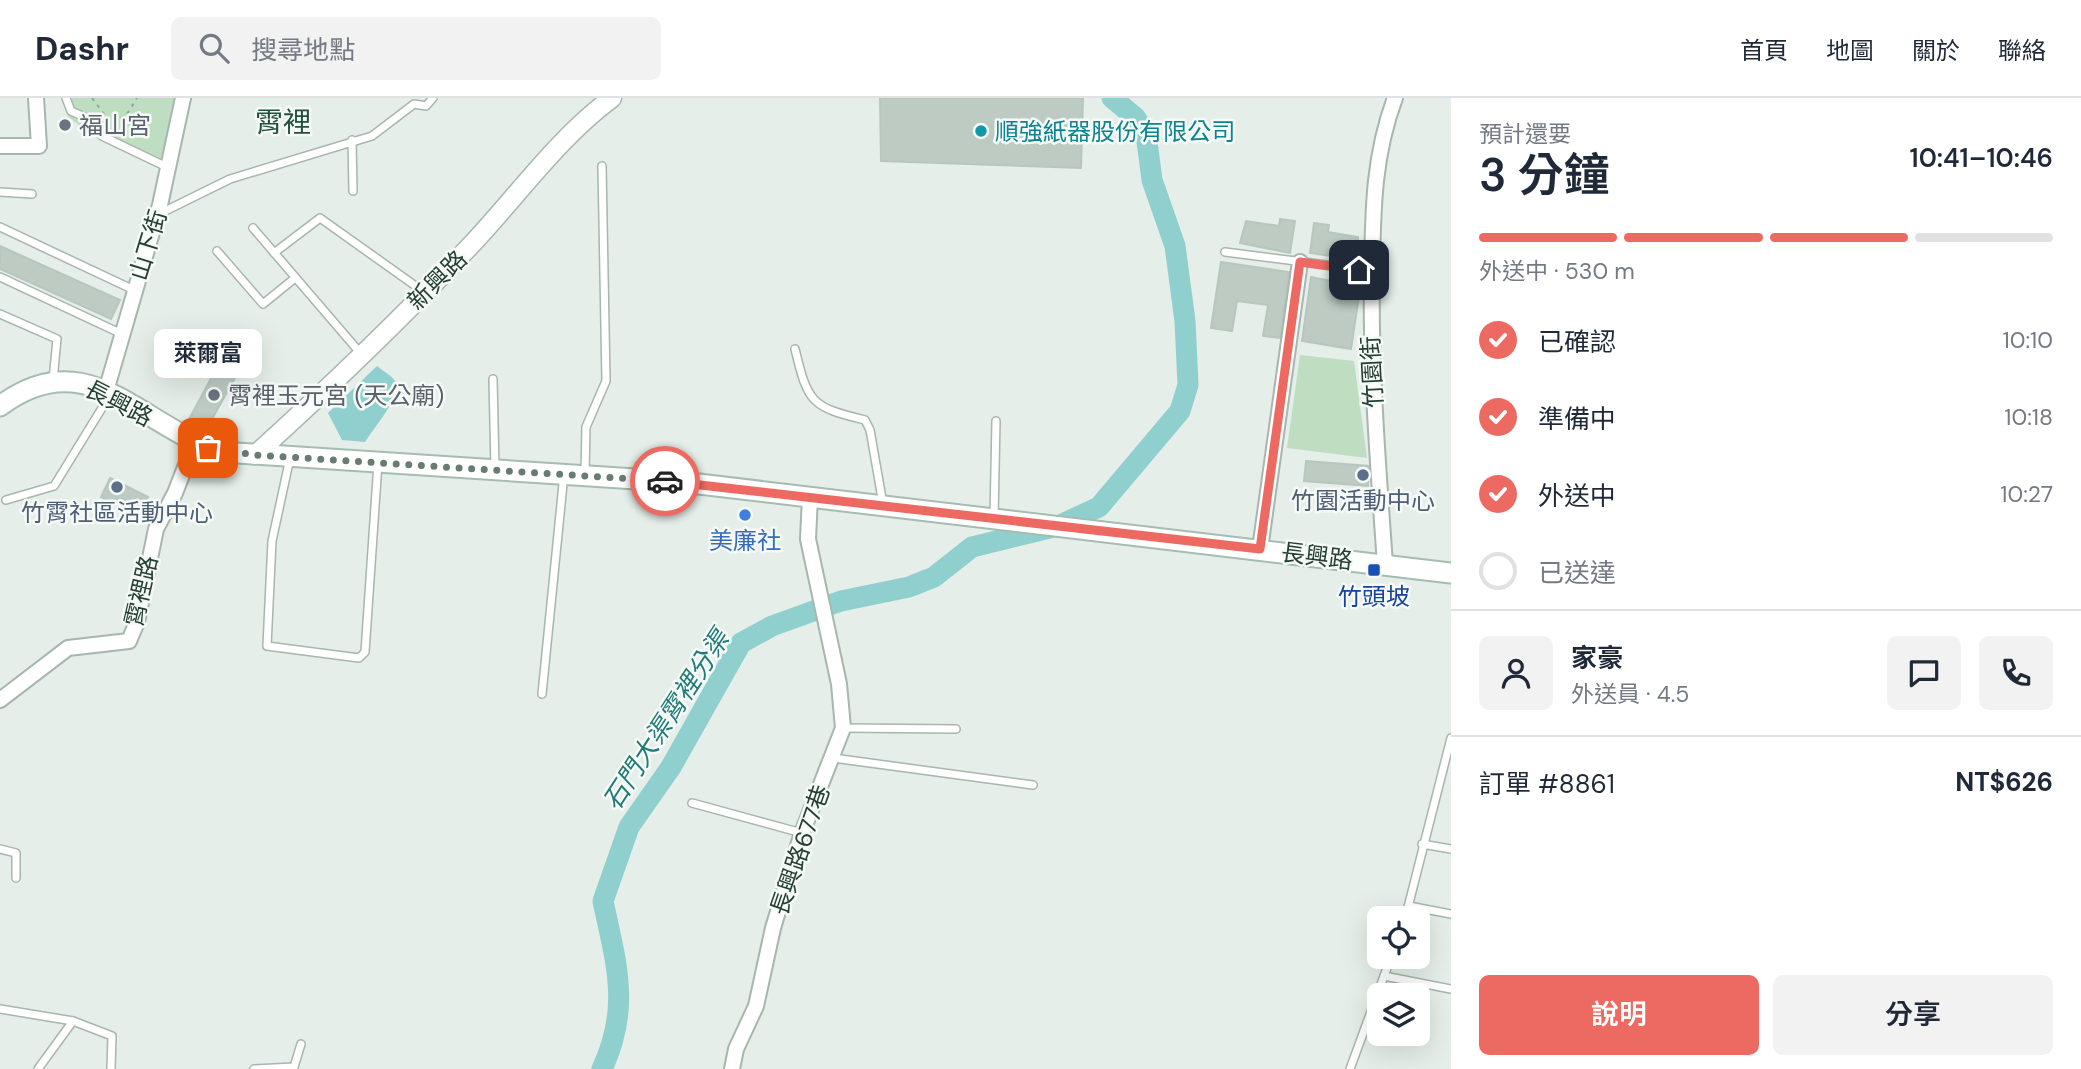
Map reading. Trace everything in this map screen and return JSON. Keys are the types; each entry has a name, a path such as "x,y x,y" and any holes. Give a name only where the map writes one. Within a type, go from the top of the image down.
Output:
{"main road":[{"name":"長興路","path":"0,407 24,390 53,381 71,380 108,393 194,443 222,452 496,472 585,475 810,497 1451,573"}],"street":[{"path":"0,146 39,146 36,98"},
{"name":"山下街","path":"108,393 134,290 157,216 183,98"},
{"name":"新興路","path":"255,455 363,355 480,235 573,131 612,98"},
{"name":"竹園街","path":"1385,564 1370,310 1376,171 1385,125 1395,98"},
{"path":"1260,549 1300,262"},
{"name":"霄裡路","path":"0,700 40,666 68,648 129,641 137,622 156,528 175,493 194,443"},
{"name":"長興路677巷","path":"732,1069 736,1049 756,1006 773,928 802,834 843,728 839,684 808,539 810,497"}],"lane":[{"path":"66,98 71,111 98,123 102,136 169,168"},
{"path":"157,216 230,180 372,136 412,101 426,106 433,98"},
{"path":"352,140 353,191"},
{"path":"585,475 586,427 606,381 602,166"},
{"path":"0,192 32,194"},
{"path":"274,253 320,218 425,292"},
{"path":"0,227 134,290"},
{"path":"253,228 363,355"},
{"path":"217,250 262,304 295,278"},
{"path":"1224,252 1359,270"},
{"path":"0,277 122,334"},
{"path":"0,314 57,339 53,381"},
{"path":"795,349 804,389 824,411 865,420 870,429 884,505"},
{"path":"493,379 496,472"},
{"path":"6,500 54,486 108,393"},
{"path":"994,518 996,421"},
{"path":"291,457 272,541 267,646 359,658 365,652 378,463"},
{"path":"542,694 564,474"},
{"path":"843,728 956,729"},
{"path":"1409,906 1422,844 1451,738"},
{"path":"833,758 1033,785"},
{"path":"692,803 802,834"},
{"path":"1422,844 1451,849"},
{"path":"0,849 16,853 16,878"},
{"path":"1430,910 1451,914"},
{"path":"1350,1069 1387,969"},
{"path":"1384,976 1451,989"},
{"path":"0,1009 73,1021 111,1036 111,1069"},
{"path":"38,1069 73,1021"},
{"path":"254,1069 266,1066 294,1067 301,1044"}],"path":[{"path":"92,98 111,124 127,114 137,98"}],"green space":[{"path":"62,98 175,98 167,142 158,165 100,140 68,117"},
{"path":"1300,355 1354,361 1367,458 1287,448"}],"water":[{"path":"377,366 396,383 393,399 365,442 342,440 328,413"}],"building":[{"name":"順強紙器股份有限公司","path":"880,98 1083,98 1081,168 881,161"},
{"path":"1280,219 1295,221 1290,253 1240,243 1246,221 1279,226"},
{"path":"1314,223 1329,225 1328,232 1358,237 1358,242 1362,243 1360,260 1310,253"},
{"path":"0,246 120,300 111,319 0,269"},
{"path":"1221,262 1289,272 1280,338 1263,336 1268,305 1237,301 1232,331 1211,328"},
{"path":"1311,277 1357,286 1356,295 1359,296 1351,349 1302,341"},
{"name":"霄裡玉元宮 (天公廟)","path":"223,356 242,365 205,432 187,423"},
{"path":"1306,461 1369,466 1368,486 1304,481"},
{"name":"竹霄社區活動中心","path":"110,478 148,497 141,510 118,499 115,504 101,497"}],"waterway":[{"name":"石門大渠霄裡分渠","path":"602,1069 611,1047 618,1005 616,965 603,901 629,827 671,767 741,643 772,626 841,601 909,587 934,577 972,547 1058,526 1099,507 1180,411 1188,385 1185,321 1175,246 1152,180 1146,134 1135,117 1112,98"}],"way so far":[{"path":"208,448 255,455 665,481"}],"place":[{"name":"福山宮","path":"65,125"},
{"name":"順強紙器股份有限公司","path":"981,131"},
{"name":"霄裡玉元宮 (天公廟)","path":"214,395"},
{"name":"萊爾富","path":"208,448"},
{"name":"竹園活動中心","path":"1363,475"},
{"name":"竹霄社區活動中心","path":"117,487"},
{"name":"美廉社","path":"745,515"},
{"name":"竹頭坡","path":"1374,570"}],"district":[{"name":"霄裡","path":"283,122"}],"route":[{"path":"665,481 1260,549 1300,262 1359,270"}]}
